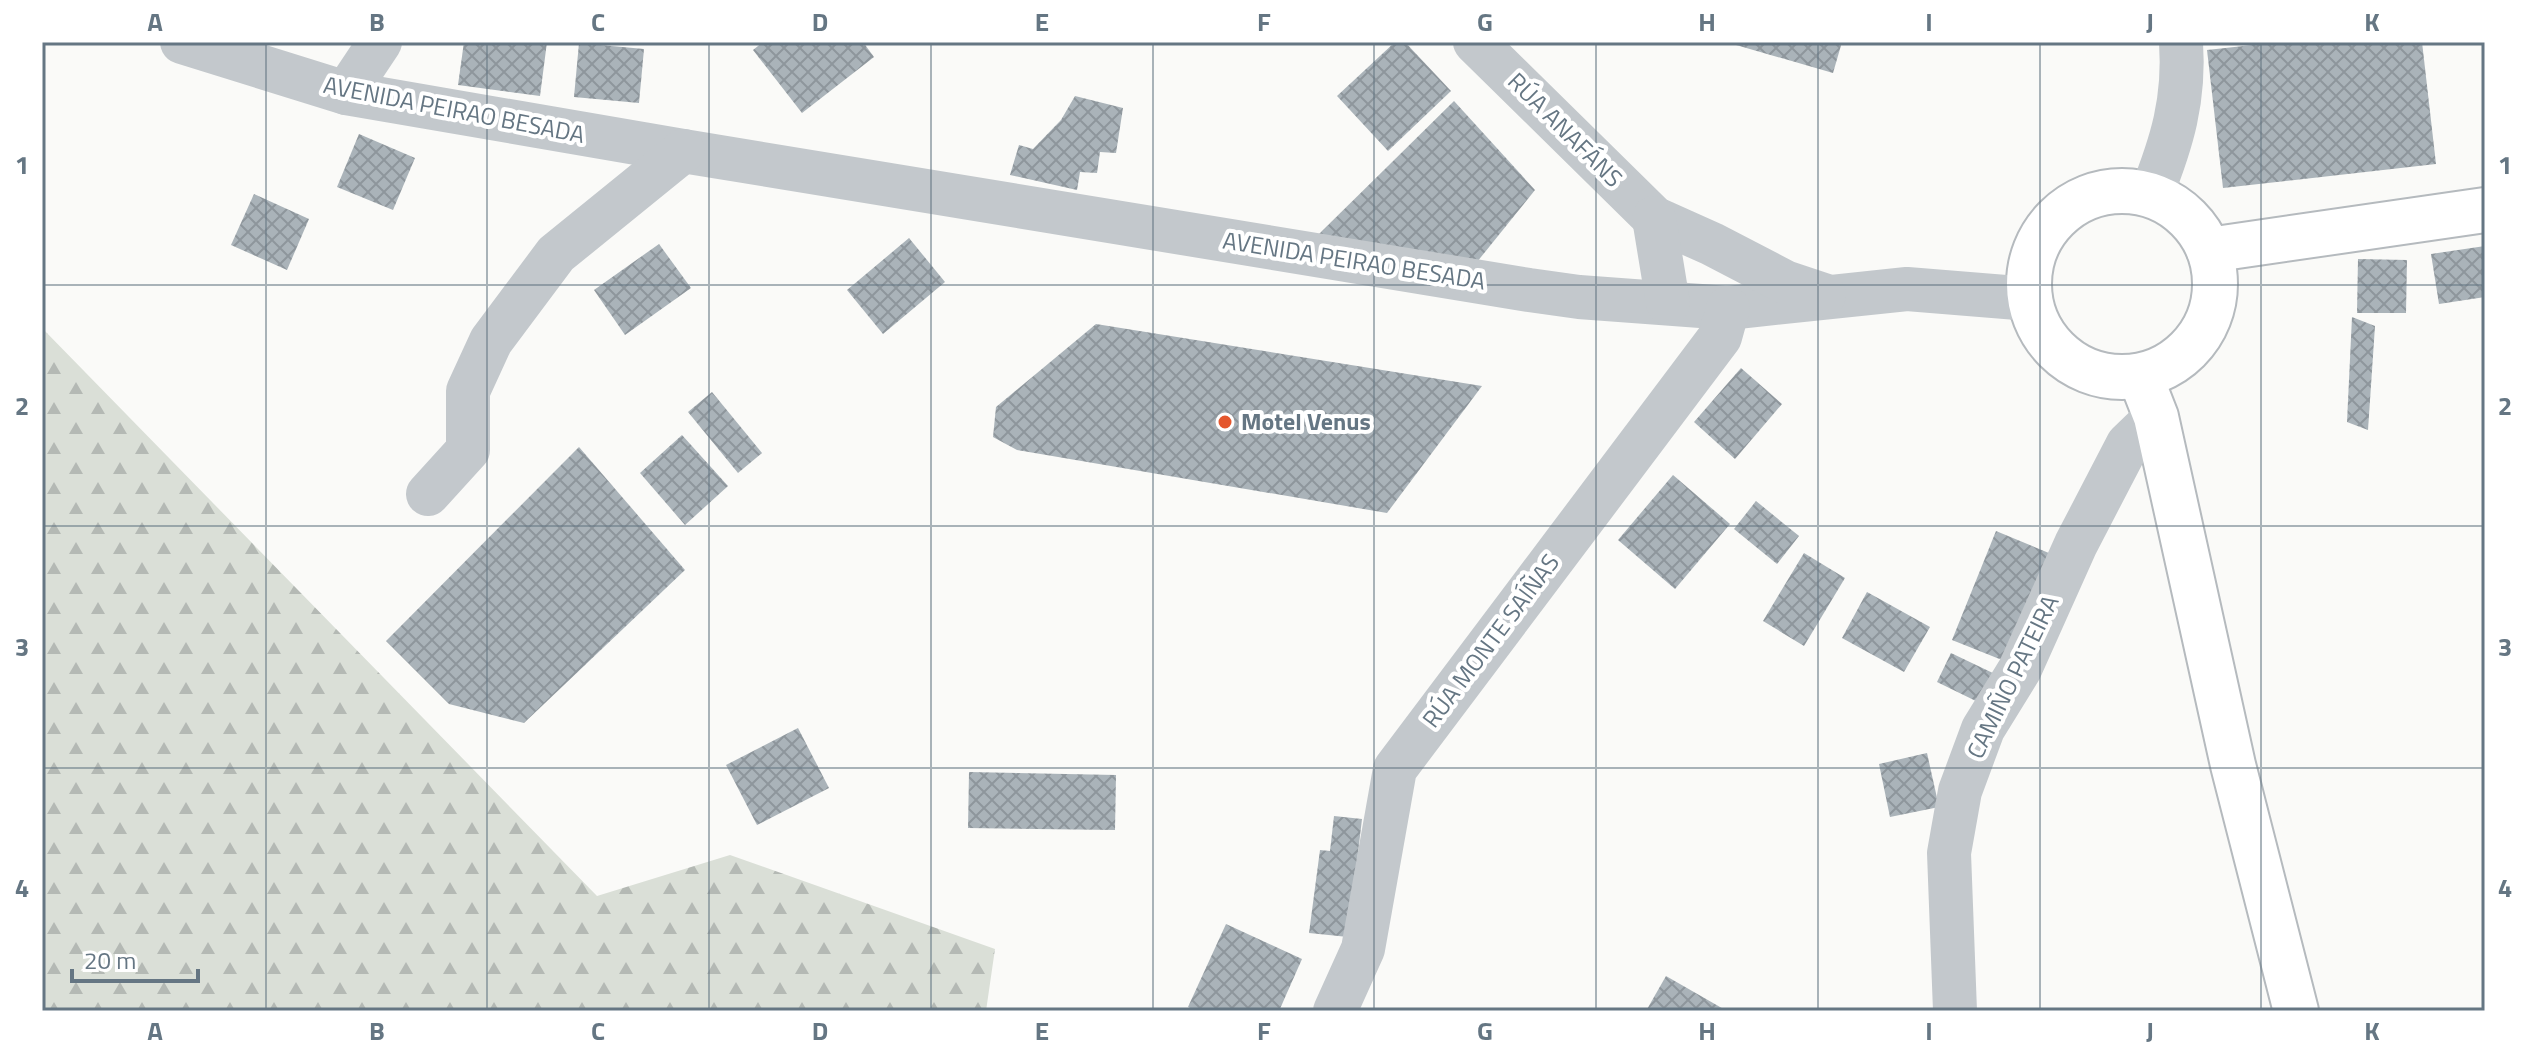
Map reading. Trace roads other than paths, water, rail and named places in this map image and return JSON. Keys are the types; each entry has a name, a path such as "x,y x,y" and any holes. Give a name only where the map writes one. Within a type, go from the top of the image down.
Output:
{"main road":[{"path":"2119,191 2151,195 2179,211 2191,222 2209,250 2214,276 2213,303 2204,329 2187,351 2165,367 2140,376 2110,377 2081,369 2057,352 2039,328 2030,299 2030,267 2035,253 2041,238 2061,213 2088,197 2119,191"},
{"path":"2209,250 2485,210"},
{"path":"2140,376 2156,417 2233,765 2296,1011"}],"street":[{"name":"AVENIDA PEIRAO BESADA","path":"182,42 346,93 1529,290 1728,308 1907,289 2030,299"},
{"path":"346,93 380,42"},
{"name":"RÚA ANAFÁNS","path":"1475,42 1654,218 1785,282 1833,299"},
{"path":"2151,195 2171,144 2180,97 2181,42"},
{"path":"428,494 468,450 468,391 491,341 556,254 683,151"},
{"path":"1654,218 1668,303"},
{"name":"RÚA MONTE SAÍÑAS","path":"1335,1011 1363,949 1395,769 1720,337 1728,308"},
{"name":"CAMIÑO PATEIRA","path":"1955,1011 1949,853 1960,791 1983,729 2020,669 2076,544 2128,444 2156,417"}],"place":[{"name":"Motel Venus","path":"1225,422"}]}
